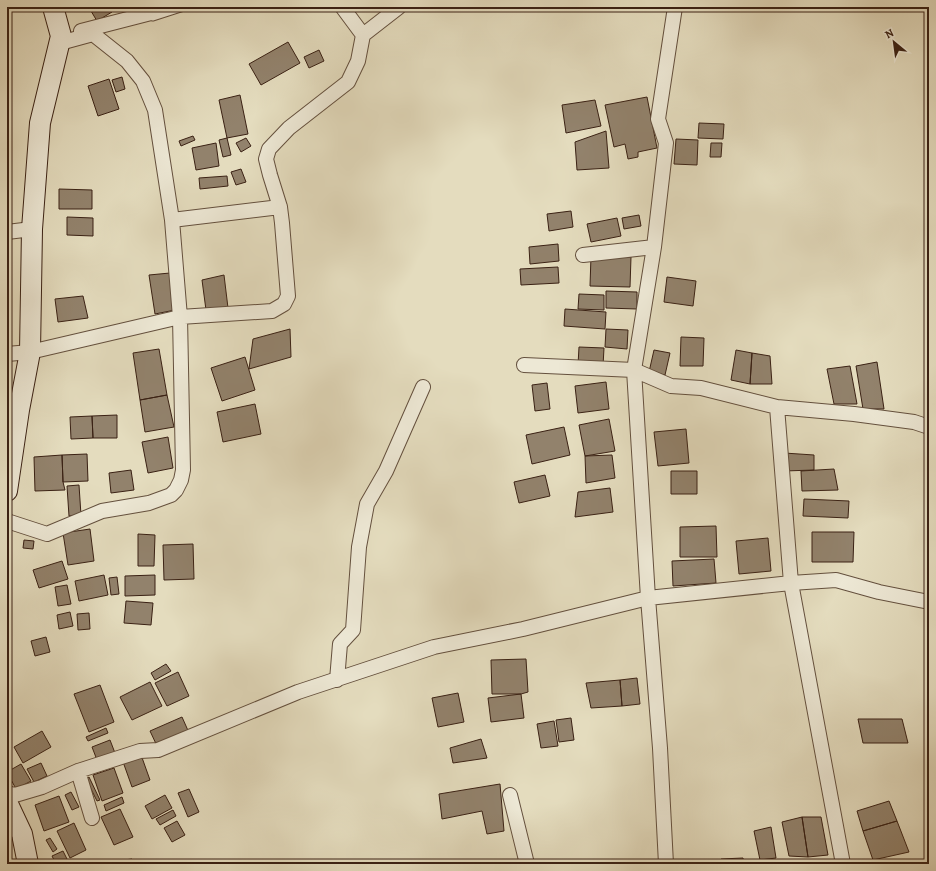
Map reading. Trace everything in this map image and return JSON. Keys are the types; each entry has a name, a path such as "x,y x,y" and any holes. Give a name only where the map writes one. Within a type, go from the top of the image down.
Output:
{"street":[{"path":"7,491 19,410 30,352 32,229 40,123 45,97 61,39 53,7"},
{"path":"61,39 150,13 160,7"},
{"path":"7,354 30,352 180,317 272,310 284,304 288,296 282,223 280,207 266,159 269,149 289,128 348,82 358,61 363,35 399,7"},
{"path":"666,864 660,748 648,598 634,370 654,247 666,143 658,119 675,7"},
{"path":"343,8 363,35"},
{"path":"7,521 47,534 102,511 149,503 171,495 176,490 181,480 183,470 180,317 172,220 155,110 143,81 127,61 93,34 61,39"},
{"path":"172,220 280,207"},
{"path":"7,232 32,229"},
{"path":"583,255 654,247"},
{"path":"524,364 634,370 671,386 701,388 777,407 854,414 914,422 929,427"},
{"path":"337,680 340,644 353,630 359,547 367,504 386,471 423,388"},
{"path":"777,407 791,583 843,864"},
{"path":"7,793 15,795 42,787 78,771 140,751 158,750 298,692 434,647 523,629 648,598 791,583 836,580 879,592 929,602"},
{"path":"78,771 92,818"},
{"path":"510,795 527,864"},
{"path":"7,802 22,834 28,864"}],"lane":[{"path":"93,34 184,7"}],"building":[{"path":"98,7 110,7 112,12 97,21 91,11"},
{"path":"288,42 300,63 261,85 249,64"},
{"path":"319,50 324,61 309,68 304,57"},
{"path":"122,77 125,89 116,92 112,80"},
{"path":"109,79 119,109 98,116 88,86"},
{"path":"240,95 248,134 227,138 219,100"},
{"path":"647,97 657,148 638,152 638,157 628,159 625,144 614,147 605,105"},
{"path":"595,100 601,126 566,133 562,105"},
{"path":"699,123 724,124 723,139 698,138"},
{"path":"606,131 609,168 577,170 575,142"},
{"path":"193,136 195,140 181,146 179,141"},
{"path":"227,138 231,155 223,157 219,140"},
{"path":"246,138 251,146 241,152 236,143"},
{"path":"676,139 698,140 697,165 674,164"},
{"path":"216,143 219,166 196,170 192,148"},
{"path":"711,143 722,143 721,157 710,157"},
{"path":"241,169 246,182 236,185 231,172"},
{"path":"227,176 228,186 200,189 199,178"},
{"path":"59,189 92,190 92,209 59,209"},
{"path":"571,211 573,227 549,231 547,214"},
{"path":"639,215 641,226 624,229 622,218"},
{"path":"67,217 93,218 93,236 67,235"},
{"path":"617,218 621,236 591,242 587,224"},
{"path":"558,244 559,261 530,264 529,247"},
{"path":"591,256 631,257 630,287 590,286"},
{"path":"558,267 559,283 521,285 520,269"},
{"path":"170,273 175,310 155,314 149,275"},
{"path":"224,275 228,308 206,310 202,280"},
{"path":"667,277 696,281 693,306 664,302"},
{"path":"606,291 637,292 637,309 606,308"},
{"path":"579,294 604,295 604,310 578,309"},
{"path":"83,296 88,318 58,322 55,299"},
{"path":"565,309 606,312 605,329 564,326"},
{"path":"290,329 291,357 249,369 253,339"},
{"path":"606,329 628,330 627,349 605,347"},
{"path":"681,337 704,338 703,366 680,366"},
{"path":"579,347 604,348 603,366 578,365"},
{"path":"159,349 167,395 140,400 133,353"},
{"path":"654,350 670,353 665,375 649,372"},
{"path":"736,350 752,353 750,384 731,380"},
{"path":"752,353 770,356 772,384 750,384"},
{"path":"245,357 255,390 222,401 211,368"},
{"path":"877,362 884,409 863,409 856,366"},
{"path":"850,366 857,404 834,404 827,369"},
{"path":"606,382 609,409 578,413 575,386"},
{"path":"547,383 550,409 535,411 532,385"},
{"path":"167,395 174,427 145,432 140,400"},
{"path":"255,404 261,434 223,442 217,412"},
{"path":"117,415 117,438 93,438 92,416"},
{"path":"92,416 93,438 71,439 70,417"},
{"path":"609,419 615,451 585,456 579,425"},
{"path":"564,427 570,455 532,464 526,435"},
{"path":"686,429 689,463 658,466 654,432"},
{"path":"168,437 173,468 148,473 142,442"},
{"path":"784,453 814,455 814,470 784,471"},
{"path":"87,454 88,481 63,482 62,455"},
{"path":"62,455 63,482 65,490 35,491 34,457"},
{"path":"612,455 615,478 586,483 585,456"},
{"path":"834,469 838,490 802,491 801,471"},
{"path":"131,470 134,490 111,493 109,473"},
{"path":"671,471 697,471 697,494 671,494"},
{"path":"545,475 550,496 519,503 514,482"},
{"path":"79,485 81,515 69,516 67,486"},
{"path":"610,488 613,512 575,517 578,492"},
{"path":"804,499 849,501 848,518 803,516"},
{"path":"716,526 717,557 680,557 680,527"},
{"path":"90,529 94,561 68,565 63,533"},
{"path":"812,532 854,532 853,562 812,562"},
{"path":"138,534 155,535 154,566 138,566"},
{"path":"768,538 771,571 739,574 736,541"},
{"path":"24,540 34,541 33,549 23,548"},
{"path":"193,544 194,579 164,580 163,545"},
{"path":"714,559 716,583 673,586 672,561"},
{"path":"62,561 68,579 39,588 33,570"},
{"path":"104,575 108,595 79,601 75,581"},
{"path":"155,575 155,595 125,596 125,576"},
{"path":"117,577 119,594 111,595 109,578"},
{"path":"67,585 71,604 58,606 55,587"},
{"path":"126,601 153,603 151,625 124,623"},
{"path":"70,612 73,626 59,629 57,615"},
{"path":"89,613 90,629 78,630 77,614"},
{"path":"46,637 50,652 35,656 31,641"},
{"path":"526,659 528,692 521,694 492,694 491,660"},
{"path":"166,664 171,671 155,680 151,673"},
{"path":"178,672 189,696 167,706 155,683"},
{"path":"637,678 640,704 622,706 620,680"},
{"path":"620,680 622,706 591,708 586,683"},
{"path":"150,682 162,706 132,720 120,697"},
{"path":"100,685 114,722 89,732 74,694"},
{"path":"458,693 464,722 438,727 432,698"},
{"path":"521,694 524,718 491,722 488,698"},
{"path":"182,717 190,735 158,748 150,731"},
{"path":"571,718 574,740 559,742 556,720"},
{"path":"858,719 902,719 908,743 863,743"},
{"path":"554,721 558,746 541,748 537,724"},
{"path":"106,728 108,733 88,741 86,737"},
{"path":"42,731 51,747 23,763 14,747"},
{"path":"481,739 487,758 453,763 450,748"},
{"path":"110,740 115,753 97,760 92,747"},
{"path":"140,752 150,780 132,787 122,759"},
{"path":"41,763 47,776 34,782 27,769"},
{"path":"21,764 31,781 16,789 7,772"},
{"path":"114,768 123,793 102,801 93,775"},
{"path":"89,777 100,800 97,801 86,779"},
{"path":"500,784 504,831 487,834 482,811 442,819 439,794"},
{"path":"189,789 199,812 188,817 178,793"},
{"path":"71,792 79,807 72,810 65,795"},
{"path":"165,795 172,808 152,819 145,806"},
{"path":"59,796 69,822 44,831 35,805"},
{"path":"122,797 124,803 106,811 104,805"},
{"path":"889,801 897,821 863,831 857,811"},
{"path":"120,809 133,837 114,845 101,817"},
{"path":"173,810 176,816 160,825 156,819"},
{"path":"802,817 821,817 828,855 808,857"},
{"path":"802,817 808,857 789,856 782,822"},
{"path":"177,821 185,835 172,842 164,828"},
{"path":"897,821 909,852 873,860 863,831"},
{"path":"74,823 86,850 70,858 57,831"},
{"path":"771,827 776,858 760,860 754,831"},
{"path":"50,838 57,849 53,852 46,840"},
{"path":"63,851 69,863 56,864 52,856"},
{"path":"743,858 744,864 721,864 721,859"},
{"path":"132,859 133,864 117,864 116,861"}]}
